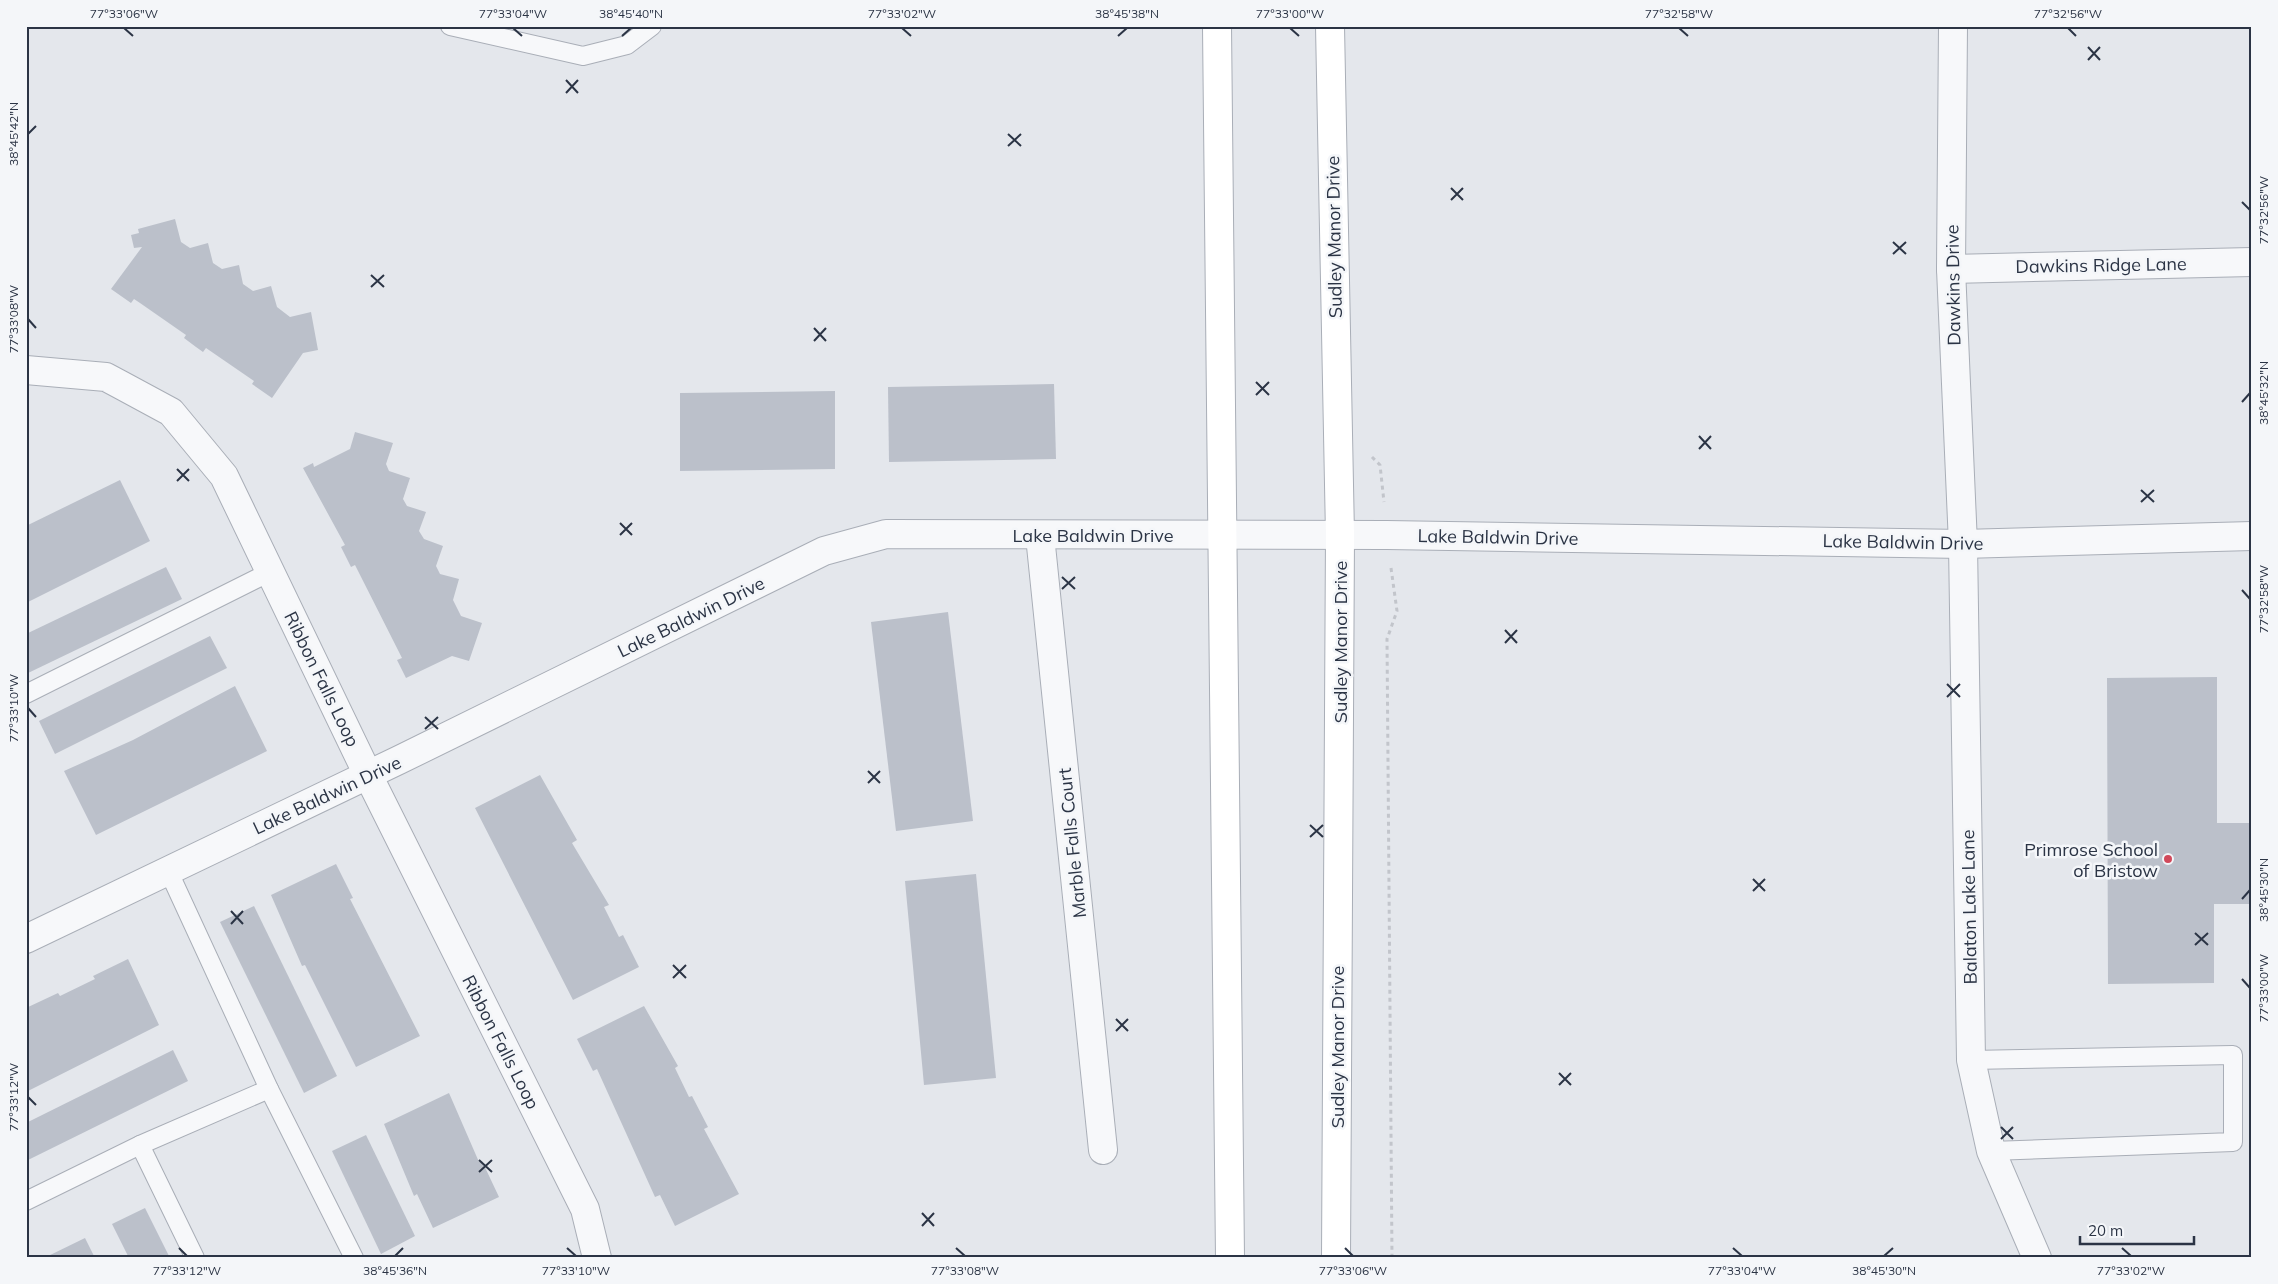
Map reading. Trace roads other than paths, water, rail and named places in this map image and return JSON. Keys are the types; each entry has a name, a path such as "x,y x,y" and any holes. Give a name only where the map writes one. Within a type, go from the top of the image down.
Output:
{"main road":[{"path":"1217,26 1230,1258"},
{"name":"Sudley Manor Drive","path":"1330,26 1340,535 1336,1258"}],"street":[{"name":"Dawkins Drive","path":"1953,26 1951,269 1963,544"},
{"name":"Dawkins Ridge Lane","path":"1951,269 2252,262"},
{"name":"Ribbon Falls Loop","path":"26,370 106,377 171,412 224,476 368,775 585,1209 597,1258"},
{"name":"Lake Baldwin Drive","path":"26,939 368,775 824,552 886,534 1040,536 1340,535 1963,544 2252,536"},
{"name":"Marble Falls Court","path":"1040,536 1103,1150"},
{"name":"Balaton Lake Lane","path":"1963,544 1971,1060 1990,1151 2037,1258"}],"lane":[{"path":"450,26 583,56 627,45 652,26"},
{"path":"26,694 270,572"},
{"path":"168,870 269,1089 354,1258"},
{"path":"1971,1060 2233,1055 2233,1142 1990,1151"},
{"path":"26,1201 140,1145 269,1089"},
{"path":"140,1145 195,1258"}],"place":[{"name":"Primrose School of Bristow","path":"2168,859"}]}
